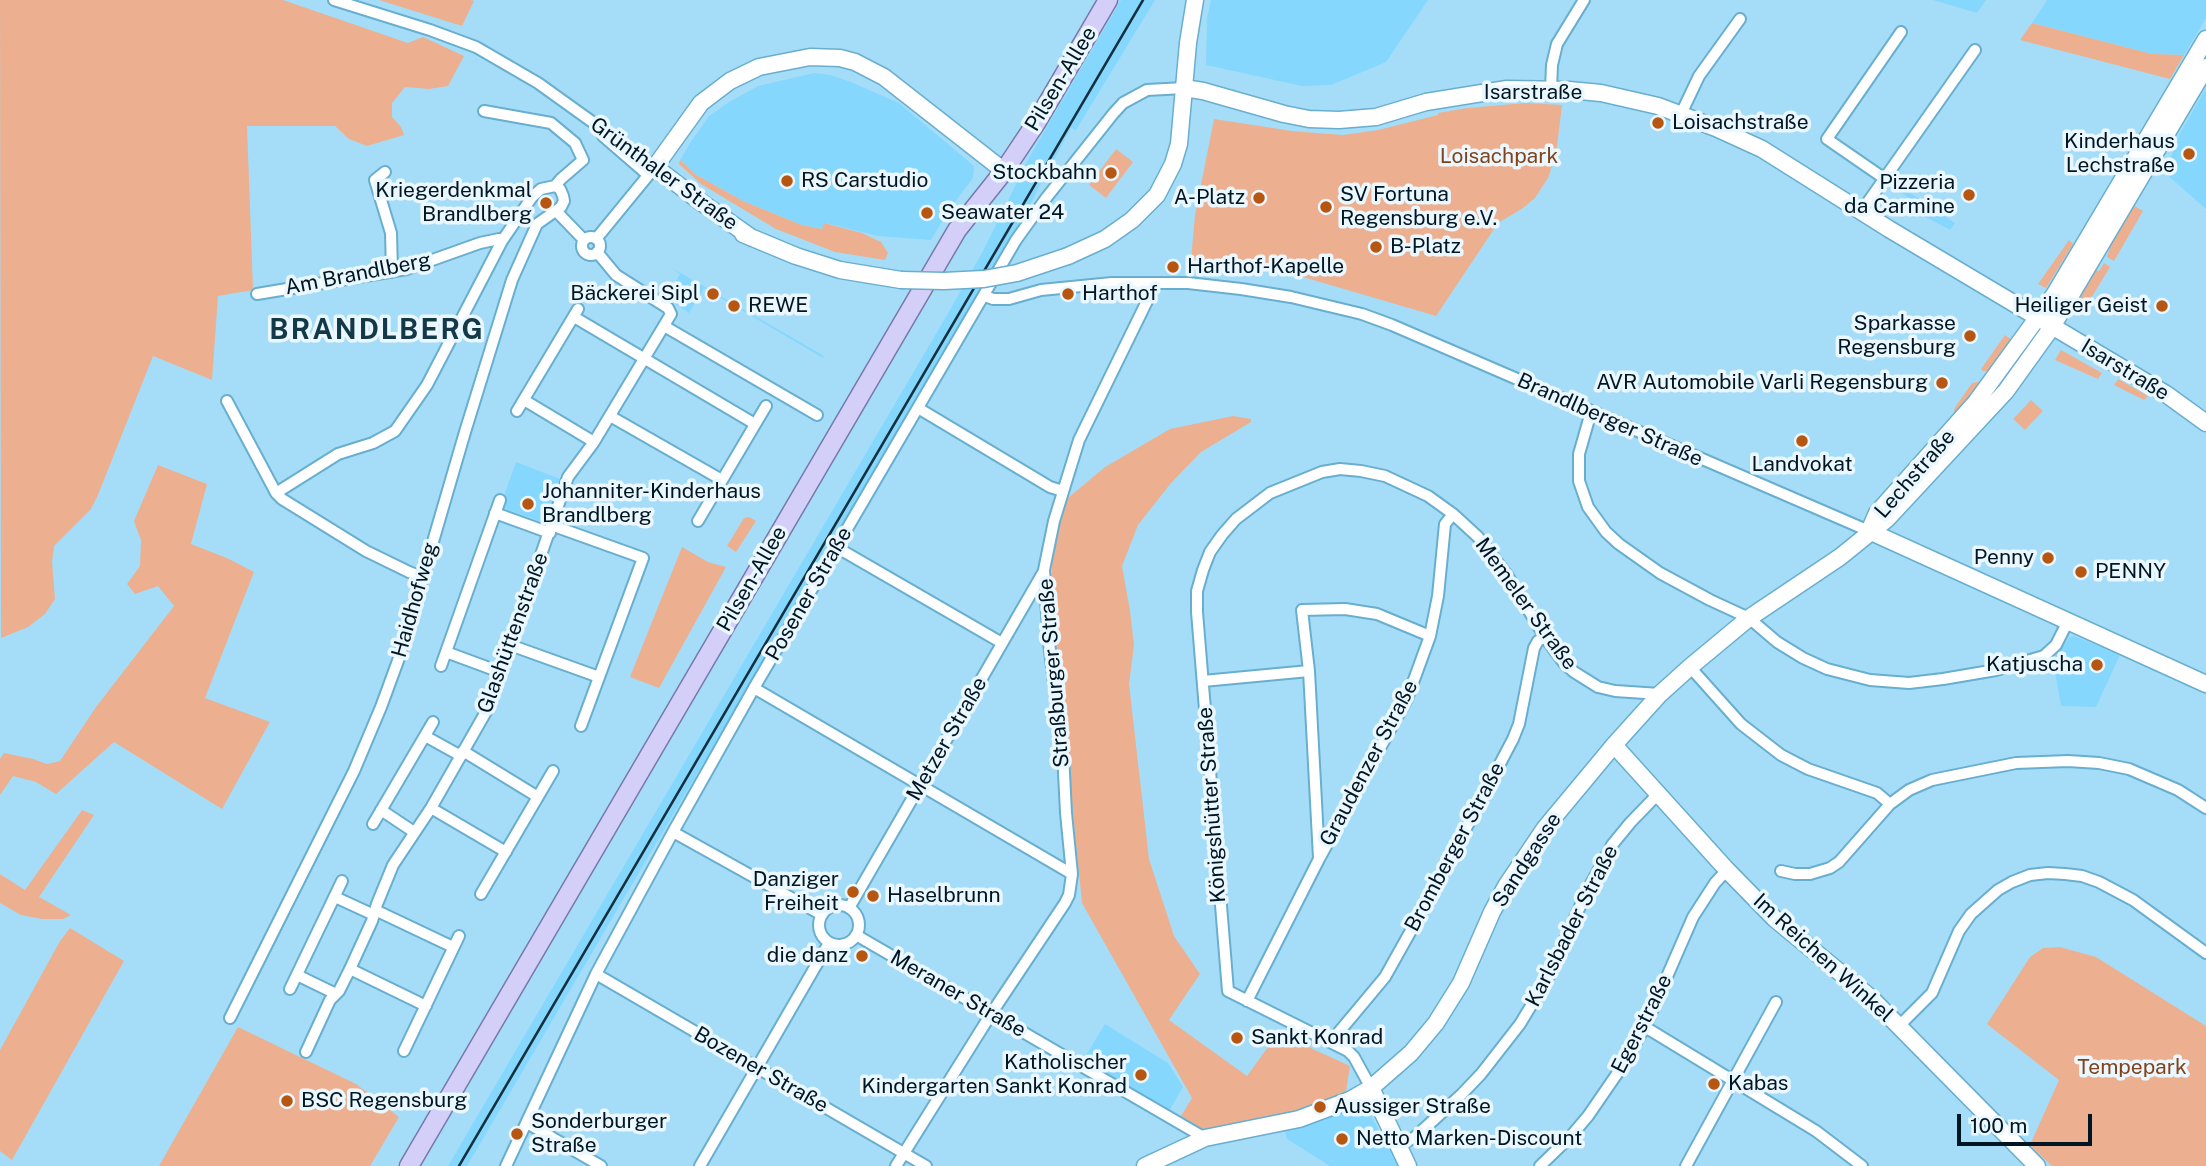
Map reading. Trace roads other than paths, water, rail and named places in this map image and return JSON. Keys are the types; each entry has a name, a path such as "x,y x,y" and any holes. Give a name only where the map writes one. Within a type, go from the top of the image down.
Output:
{"main road":[{"name":"Pilsen-Allee","path":"408,1166 957,230 1004,171 1043,112 1108,0"}],"street":[{"name":"Grünthaler Straße","path":"334,0 476,47 538,83 651,171 666,189 728,228 796,256 841,270 901,280 944,281 984,279 1068,256 1105,239 1132,220 1157,195 1173,164 1179,144 1188,43 1195,0"},
{"path":"1551,89 1552,65 1557,44 1584,0"},
{"path":"1681,114 1699,76 1740,19"},
{"path":"1885,179 1827,139 1901,32"},
{"name":"Lechstraße","path":"2045,322 2057,289 2206,39"},
{"path":"1861,212 1975,50"},
{"path":"596,239 651,171 696,109 714,92 759,67 801,58 825,57 856,62 877,73 1004,171"},
{"name":"Lechstraße","path":"1869,531 1887,519 1994,404 2206,67"},
{"name":"Isarstraße","path":"1184,88 1309,119 1376,117 1426,102 1507,89 1601,93 1681,114 1762,149 1861,212 2160,390 2206,423"},
{"name":"Posener Straße","path":"506,1166 596,974 673,832 1004,259 1029,221 1123,103 1147,90 1184,88"},
{"path":"484,111 551,123 575,143 583,160 555,187"},
{"path":"385,172 375,180 391,233 392,272"},
{"path":"276,493 338,454 373,443 395,431 427,385 502,241 532,197 541,189 560,189 564,201 557,212 584,240"},
{"name":"Haidhofweg","path":"230,1018 251,981 365,745 399,658 512,281 537,224 542,218 557,212"},
{"path":"591,237 596,239 599,244 597,252 589,254 584,251 584,240 591,237"},
{"name":"Am Brandlberg","path":"257,294 408,269 480,243 499,239 502,241"},
{"name":"Glashüttenstraße","path":"306,1052 330,1000 350,969 393,865 431,808 487,710 568,477 594,442 671,314 668,308 616,275 597,252"},
{"name":"Brandlberger Straße","path":"985,296 1009,299 1041,290 1112,283 1188,283 1291,297 1363,314 1392,324 1869,531 2206,684"},
{"name":"Straßburger Straße","path":"1072,874 1063,753 1049,643 1044,570 1049,540 1079,440 1150,295 1152,283"},
{"path":"517,411 576,313 644,359 755,424"},
{"path":"664,326 817,415"},
{"path":"227,401 276,493 366,551 422,577"},
{"path":"524,401 594,442"},
{"path":"698,521 766,406"},
{"path":"918,408 1050,488 1063,491"},
{"path":"1591,412 1583,436 1578,468 1588,507 1601,525 1619,544 1660,573 1749,618 1777,642 1827,669 1870,680 1909,683 1996,670 2044,656 2056,645 2068,621"},
{"path":"610,416 722,480"},
{"name":"Memeler Straße","path":"1197,619 1197,592 1210,552 1236,519 1270,493 1290,483 1322,472 1361,471 1385,476 1428,496 1478,537 1564,663 1586,681 1615,691 1660,694"},
{"path":"441,666 499,500"},
{"path":"495,513 643,558"},
{"name":"Graudenzer Straße","path":"1247,1001 1319,859 1407,699 1430,636 1438,596 1445,524 1453,514"},
{"name":"Sandgasse","path":"1145,1166 1205,1138 1299,1119 1350,1100 1371,1088 1411,1053 1436,1023 1461,983 1506,886 1545,828 1614,745 1660,694 1690,667 1749,618 1840,557 1869,531"},
{"path":"581,726 648,546"},
{"path":"836,547 1002,643"},
{"name":"Metzer Straße","path":"849,908 1044,570"},
{"path":"1319,859 1309,671 1302,610 1345,609 1377,614 1430,636"},
{"name":"Königshütter Straße","path":"1197,619 1228,991 1247,1001"},
{"name":"Bromberger Straße","path":"1334,1043 1339,1032 1385,977 1508,749 1519,724 1534,648 1538,641 1545,637"},
{"path":"510,646 599,677"},
{"path":"446,652 500,672"},
{"path":"1690,667 1741,724 1781,755 1808,769 1877,793 1890,804"},
{"path":"1203,681 1309,671"},
{"path":"754,688 1072,874 1065,903 895,1166"},
{"path":"373,824 433,722"},
{"path":"425,736 538,797"},
{"name":"Im Reichen Winkel","path":"1614,745 1727,870 1788,932 1859,987 2037,1166"},
{"path":"1781,872 1810,874 1830,868 1839,862 1899,796 1932,780 2016,763 2068,761 2129,769 2178,790 2206,808"},
{"path":"481,894 553,771"},
{"name":"Karlsbader Straße","path":"1399,1146 1415,1137 1461,1095 1515,1032 1549,976 1586,893 1612,845 1658,794"},
{"path":"431,808 506,852"},
{"path":"381,810 414,832"},
{"path":"673,832 822,915"},
{"name":"Egerstraße","path":"1540,1166 1572,1136 1621,1068 1645,1027 1693,918 1715,883 1727,870"},
{"path":"1899,1026 1932,993 1959,931 1971,914 1998,890 2012,881 2030,875 2065,874 2099,882 2133,900 2206,953"},
{"path":"290,989 342,881"},
{"path":"335,897 453,947"},
{"path":"837,905 849,908 858,917 859,929 856,935 841,945 829,943 821,933 822,915 837,905"},
{"name":"Meraner Straße","path":"856,935 1205,1138"},
{"path":"404,1051 459,936"},
{"path":"699,1166 829,943"},
{"path":"350,969 426,1006"},
{"name":"Bozener Straße","path":"596,974 926,1166"},
{"path":"297,975 336,994"},
{"path":"1247,1001 1334,1043 1354,1057 1408,1166"},
{"path":"1686,1166 1776,1002"},
{"path":"1645,1027 1816,1131 1862,1166"},
{"path":"527,1123 601,1166"}],"railway":[{"path":"459,1166 1143,0"}],"place":[{"name":"Loisachstraße","path":"1658,123"},
{"name":"Kinderhaus Lechstraße","path":"2189,154"},
{"name":"Stockbahn","path":"1111,173"},
{"name":"RS Carstudio","path":"787,181"},
{"name":"Pizzeria da Carmine","path":"1969,195"},
{"name":"A-Platz","path":"1259,198"},
{"name":"Kriegerdenkmal Brandlberg","path":"546,203"},
{"name":"SV Fortuna Regensburg e.V.","path":"1326,207"},
{"name":"Seawater 24","path":"927,213"},
{"name":"B-Platz","path":"1376,247"},
{"name":"Harthof-Kapelle","path":"1173,267"},
{"name":"Bäckerei Sipl","path":"713,294"},
{"name":"Harthof","path":"1068,294"},
{"name":"REWE","path":"734,306"},
{"name":"Heiliger Geist","path":"2162,306"},
{"name":"Sparkasse Regensburg","path":"1970,336"},
{"name":"AVR Automobile Varli Regensburg","path":"1942,383"},
{"name":"Landvokat","path":"1802,441"},
{"name":"Johanniter-Kinderhaus Brandlberg","path":"528,504"},
{"name":"Penny","path":"2048,558"},
{"name":"PENNY","path":"2081,572"},
{"name":"Katjuscha","path":"2097,665"},
{"name":"Danziger Freiheit","path":"853,892"},
{"name":"Haselbrunn","path":"873,896"},
{"name":"die danz","path":"862,956"},
{"name":"Sankt Konrad","path":"1237,1038"},
{"name":"Katholischer Kindergarten Sankt Konrad","path":"1141,1075"},
{"name":"Kabas","path":"1714,1084"},
{"name":"BSC Regensburg","path":"287,1101"},
{"name":"Aussiger Straße","path":"1320,1107"},
{"name":"Sonderburger Straße","path":"517,1134"},
{"name":"Netto Marken-Discount","path":"1342,1139"}],"district":[{"name":"BRANDLBERG","path":"377,330"}],"park label":[{"name":"Loisachpark","path":"1499,157"},
{"name":"Tempepark","path":"2132,1068"}]}
